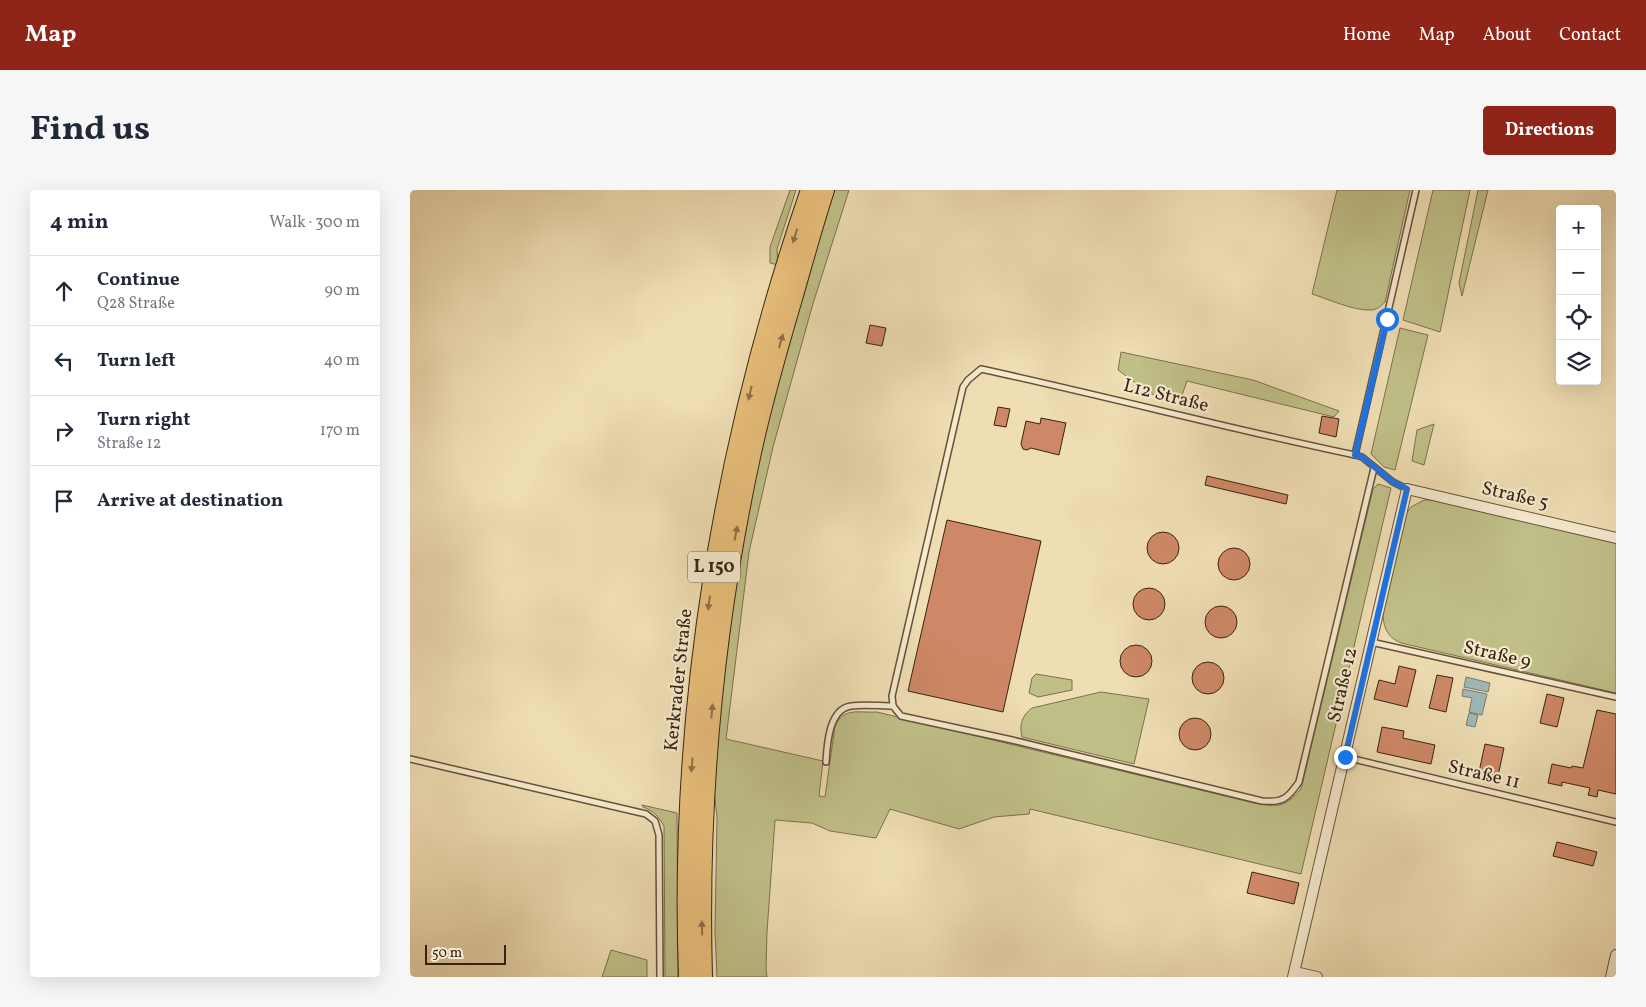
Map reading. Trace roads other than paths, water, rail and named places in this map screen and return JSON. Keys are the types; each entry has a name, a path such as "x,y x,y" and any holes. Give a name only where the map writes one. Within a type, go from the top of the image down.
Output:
{"highway":[{"name":"Kerkrader Straße","path":"688,977 687,864 690,788 705,632 717,549 735,458 757,363 810,190"},
{"name":"Kerkrader Straße","path":"703,977 702,899 705,795 720,632 728,579 751,457 774,366 825,190"}],"street":[{"name":"Straße 5","path":"1407,489 1616,538"},
{"name":"Straße 12","path":"1294,974 1407,489"},
{"path":"1611,977 1616,955"},
{"path":"1294,974 1316,977"}],"lane":[{"path":"1407,489 1393,482 1362,457 1355,455 1416,190"},
{"name":"L12 Straße","path":"894,706 892,696 964,388 972,375 981,369 1355,455"},
{"path":"826,762 833,718 840,710 850,706 894,706 901,716 1022,742 1262,801 1275,802 1289,797 1299,782 1374,468"},
{"name":"Straße 9","path":"1371,642 1616,697"},
{"name":"Straße 11","path":"1345,757 1616,822"},
{"path":"410,759 646,814 655,821 659,835 660,977"}],"water":[{"path":"1466,677 1490,683 1488,692 1464,687"},
{"path":"1463,689 1487,694 1482,715 1469,712 1472,698 1462,696"},
{"path":"1469,713 1478,715 1475,727 1466,725"}]}
